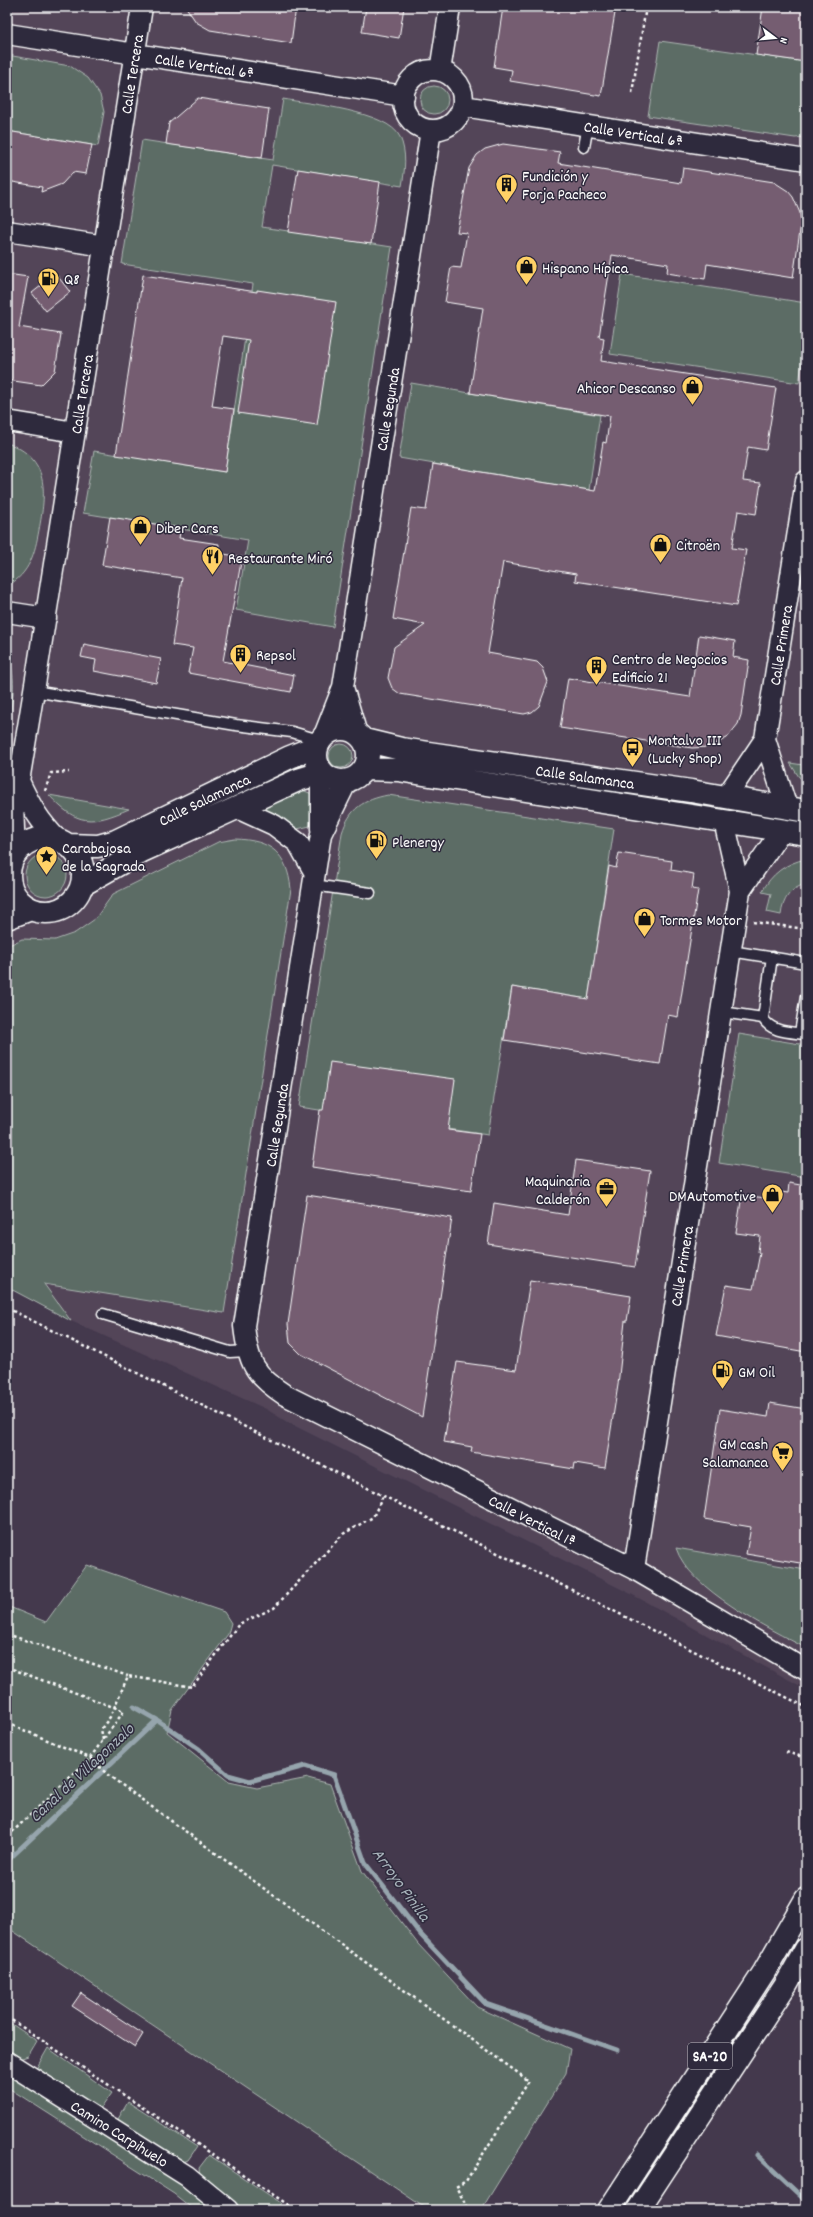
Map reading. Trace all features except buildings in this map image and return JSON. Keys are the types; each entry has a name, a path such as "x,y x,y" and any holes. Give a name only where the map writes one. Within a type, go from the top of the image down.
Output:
{"main road":[{"path":"340,728 360,735 368,754 364,769 359,776 347,781 334,780 321,773 315,761 320,740 340,728"},
{"name":"Calle Salamanca","path":"360,735 401,749 796,809"},
{"name":"Calle Salamanca","path":"63,843 98,846 116,841 290,757 320,740"},
{"name":"Calle Salamanca","path":"364,769 398,770 806,834"},
{"name":"Calle Salamanca","path":"82,884 142,851 298,780 321,773"},
{"path":"48,839 63,843 74,851 81,862 83,876 82,884 75,899 62,909 47,912 31,909 21,902 13,892 11,870 21,848 34,841 48,839"},
{"path":"7,918 31,909"},
{"name":"SA-20","path":"608,2210 764,1972 806,1899"},
{"name":"SA-20","path":"638,2210 787,1983 806,1949"}],"street":[{"name":"Calle Tercera","path":"11,870 13,802 19,781 46,618 142,7"},
{"path":"440,71 450,7"},
{"name":"Calle Vertical 6ª","path":"7,34 404,96"},
{"path":"440,71 447,74 458,84 463,98 462,106 455,121 444,128 431,130 423,128 410,119 405,108 404,96 410,81 417,76 424,72 440,71"},
{"name":"Calle Vertical 6ª","path":"462,106 806,160"},
{"name":"Calle Segunda","path":"320,740 343,687 431,130"},
{"path":"7,231 105,246"},
{"path":"7,421 75,432"},
{"name":"Calle Primera","path":"726,798 765,739 806,481"},
{"path":"7,612 46,618"},
{"name":"Calle Segunda","path":"343,687 360,735"},
{"name":"Calle Primera","path":"765,739 796,809"},
{"name":"Calle Segunda","path":"258,1374 251,1363 247,1351 244,1326 314,879 320,834 321,773"},
{"path":"19,781 30,805 41,822 63,843"},
{"name":"Calle Segunda","path":"320,834 347,781"},
{"path":"239,808 274,825 298,843 314,879"},
{"name":"Calle Primera","path":"634,1569 740,891 724,821"},
{"name":"Calle Primera","path":"740,891 781,831"},
{"name":"Calle Vertical 1ª","path":"258,1374 285,1395 634,1569 806,1670"},
{"name":"Camino Carpihuelo","path":"7,2062 187,2176 228,2210"}],"lane":[{"path":"584,147 588,125"},
{"path":"34,691 236,725 292,732 320,740"},
{"path":"314,879 370,893"},
{"path":"731,951 806,963"},
{"path":"772,957 763,1018 767,1025 778,1030 803,1033 806,997"},
{"path":"722,1012 763,1018"},
{"path":"102,1314 230,1352 247,1351"}],"path":[{"path":"632,93 646,7"},
{"path":"43,795 51,773 69,772"},
{"path":"754,922 806,929"},
{"path":"7,1308 806,1707"},
{"path":"7,1634 128,1676 192,1687 239,1624 274,1608 343,1534 373,1516 383,1496"},
{"path":"7,1667 124,1711 90,1758 7,1837"},
{"path":"103,1740 101,1729 114,1708 128,1676"},
{"path":"7,1723 90,1758 108,1775 529,2081 466,2181 456,2187 469,2210"},
{"path":"786,1752 806,1758"},
{"path":"7,2017 296,2210"}],"shaded area":[{"path":"7,7 806,7 806,1689 631,1594 287,1422 266,1409 71,1321 7,1288"}],"green space":[{"path":"660,41 806,62 806,137 795,138 648,116"},
{"path":"7,55 70,66 88,78 100,95 104,112 98,146 7,131"},
{"path":"434,86 440,87 444,90 447,94 447,106 444,110 440,113 434,114 428,113 424,110 421,106 420,100 421,94 424,90 428,87"},
{"path":"283,99 347,110 380,121 393,128 400,137 404,149 405,167 402,186 272,165 262,227 392,247 333,627 236,610 248,540 83,513 94,451 225,472 253,284 122,264 142,140 273,160"},
{"path":"622,274 806,303 806,338 799,383 610,354"},
{"path":"411,383 600,415 589,490 399,458"},
{"path":"7,443 21,450 31,458 38,467 42,478 43,503 37,538 30,562 21,575 7,586"},
{"path":"7,652 12,673 13,692 7,733"},
{"path":"341,744 350,747 353,756 350,765 341,768 332,765 329,756 332,747"},
{"path":"806,746 806,781 799,777 790,763 803,765"},
{"path":"300,789 312,794 314,802 310,826 293,830 263,809"},
{"path":"49,795 129,809 105,818 86,820 68,813"},
{"path":"388,795 614,829 588,999 512,987 488,1135 299,1107 342,833 349,817 359,806 371,800"},
{"path":"235,839 258,842 275,851 286,866 291,889 224,1313 44,1284 71,1321 7,1287 7,946 22,939 55,940 75,933 95,919 113,894 218,842"},
{"path":"42,854 50,854 58,857 64,863 67,875 64,887 58,893 50,896 42,896 34,893 28,887 25,879 25,871 28,863 34,857"},
{"path":"806,859 806,884 796,888 788,895 781,915 767,912 771,894 762,892 770,880 786,866"},
{"path":"739,1034 806,1045 806,1177 719,1163"},
{"path":"676,1548 806,1570 806,1648 752,1619 713,1593 684,1563"},
{"path":"87,1565 224,1612 231,1623 228,1634 172,1710 167,1732 229,1782 257,1788 308,1778 330,1784 362,1871 418,1944 477,2007 570,2049 566,2073 481,2210 428,2210 7,1927 7,1606 46,1622"},
{"path":"7,2021 37,2041 28,2056 19,2059 7,2054"},
{"path":"48,2048 112,2093 102,2107 96,2109 36,2069"},
{"path":"7,2074 182,2182 216,2210 194,2210 174,2194 7,2087"},
{"path":"128,2102 197,2147 188,2160 181,2163 123,2129 118,2119"},
{"path":"209,2155 281,2203 276,2210 242,2210 200,2176 199,2168"}],"waterway":[{"name":"Arroyo Pinilla","path":"134,1707 157,1720 199,1749 228,1775 250,1781 305,1766 334,1775 365,1863 421,1935 486,2004 617,2050"},
{"name":"Canal de Villagonzalo","path":"7,1861 157,1720"},
{"name":"Arroyo Pinilla","path":"757,2155 806,2201"}],"place":[{"name":"Fundición y Forja Pacheco","path":"506,204"},
{"name":"Hispano Hípica","path":"527,286"},
{"name":"Q8","path":"48,298"},
{"name":"Ahicor Descanso","path":"692,406"},
{"name":"Diber Cars","path":"141,546"},
{"name":"Citroën","path":"661,564"},
{"name":"Restaurante Miró","path":"213,576"},
{"name":"Repsol","path":"241,674"},
{"name":"Centro de Negocios Edificio 21","path":"597,686"},
{"name":"Montalvo III (Lucky Shop)","path":"633,768"},
{"name":"Plenergy","path":"377,860"},
{"name":"Carabajosa de la Sagrada","path":"47,876"},
{"name":"Tormes Motor","path":"644,938"},
{"name":"Maquinaria Calderón","path":"606,1208"},
{"name":"DMAutomotive","path":"772,1214"},
{"name":"GM Oil","path":"722,1390"},
{"name":"GM cash Salamanca","path":"783,1472"}]}
